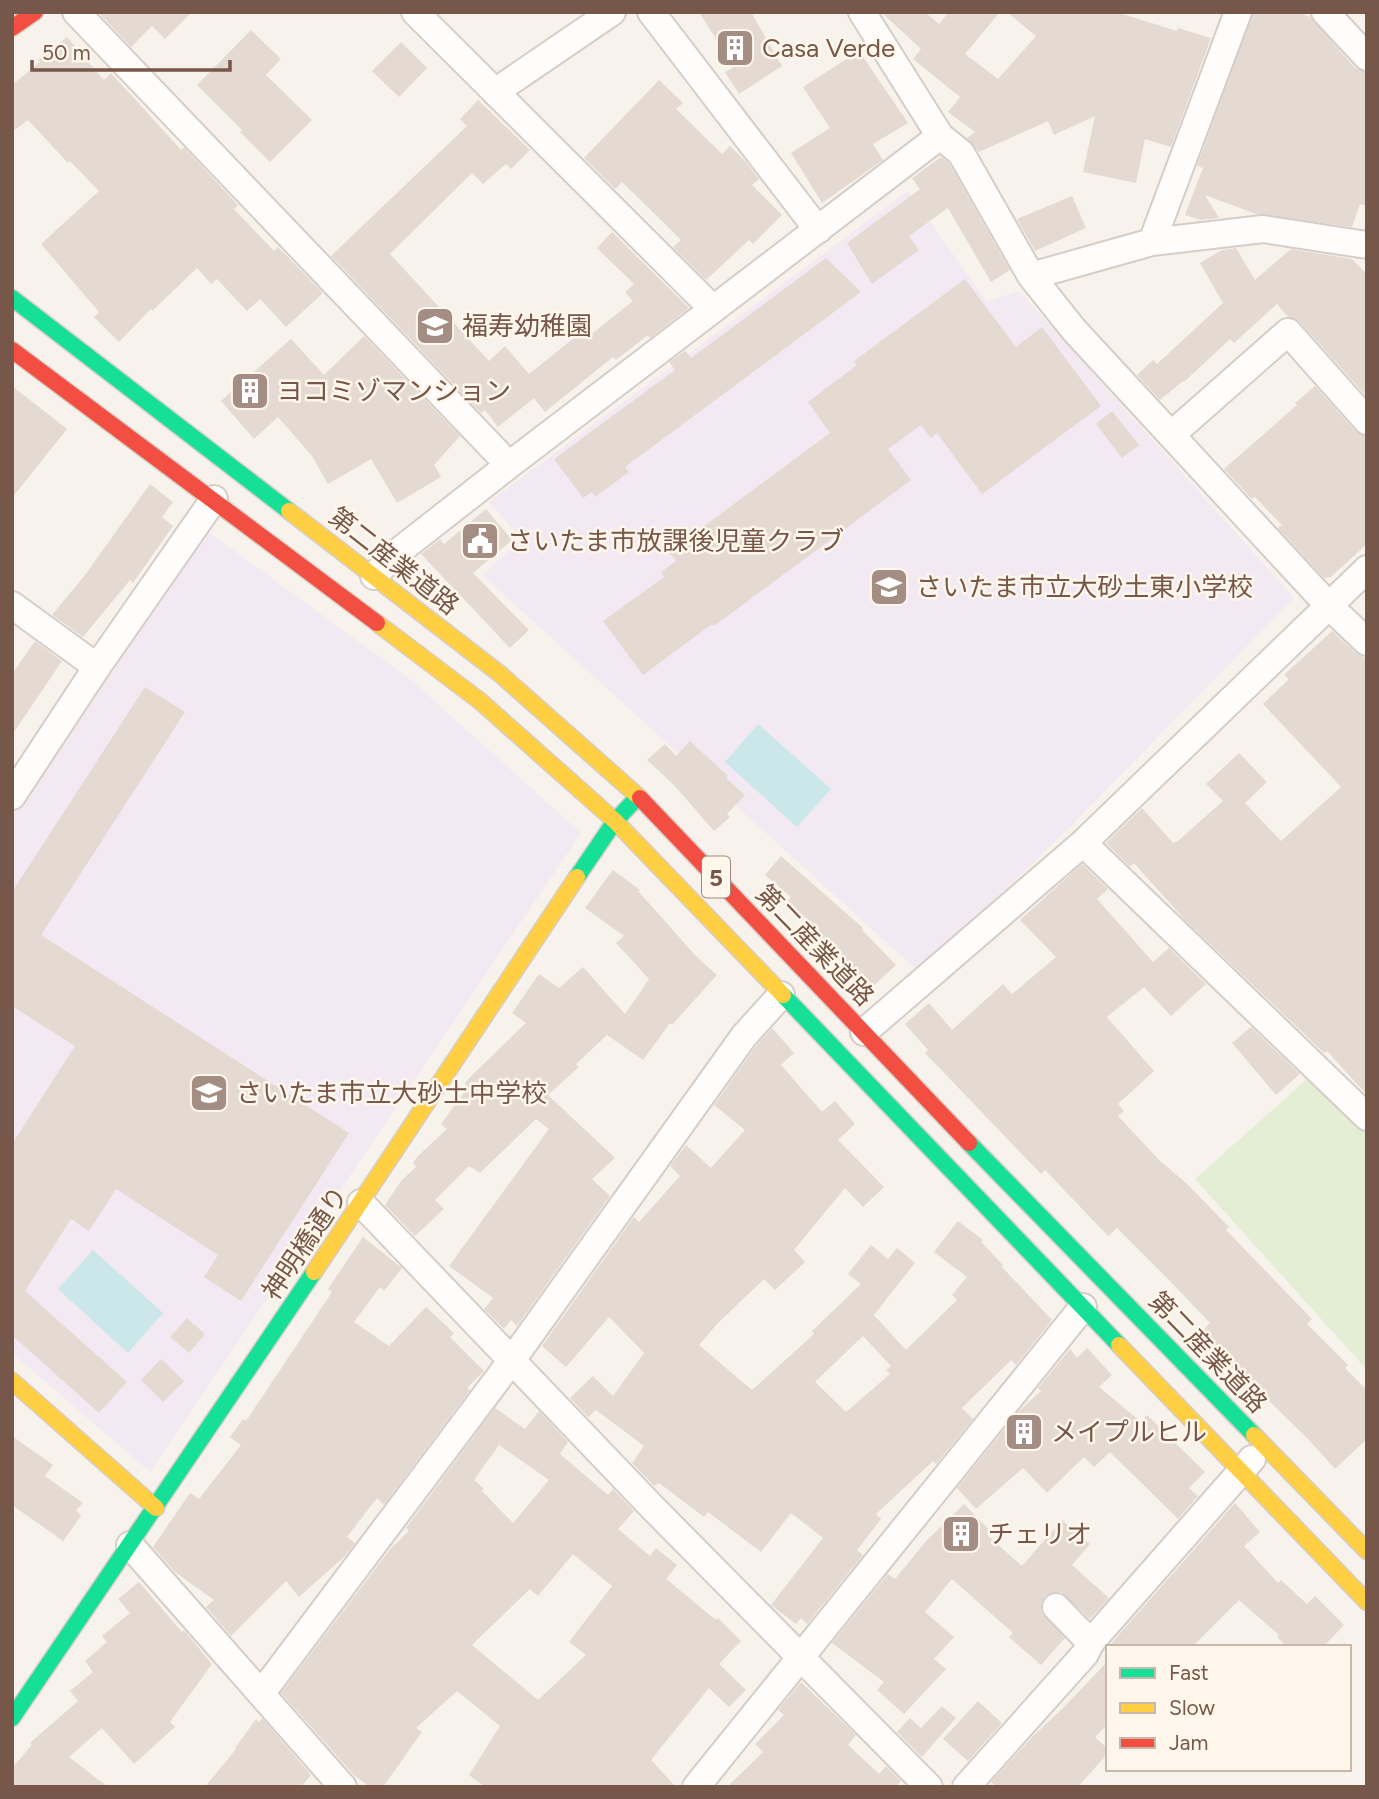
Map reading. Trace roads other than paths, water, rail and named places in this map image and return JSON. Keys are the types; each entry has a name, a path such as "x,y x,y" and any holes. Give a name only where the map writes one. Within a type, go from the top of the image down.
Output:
{"main road":[{"path":"12,28 35,12"},
{"name":"第二産業道路","path":"12,298 500,674 569,732 638,796 948,1121 1367,1551"},
{"name":"5","path":"12,350 480,701 615,821 1367,1602"},
{"name":"神明橋通り","path":"12,1718 156,1508 615,821 638,796"},
{"path":"12,1381 156,1508"}],"street":[{"path":"76,12 509,464"},
{"path":"415,12 713,309"},
{"path":"495,92 612,12"},
{"path":"651,12 818,229"},
{"path":"862,12 940,136 961,153 1031,276 1074,330 1329,606 1367,642"},
{"path":"1152,242 1238,12"},
{"path":"1325,12 1367,57"},
{"path":"374,576 394,555 509,464 940,136"},
{"path":"1031,276 1152,242 1263,229 1367,246"},
{"path":"1171,435 1288,332 1367,421"},
{"path":"12,796 97,667 214,499"},
{"path":"864,1032 1083,844 1367,569"},
{"path":"12,605 97,667"},
{"path":"1083,844 1367,1117"},
{"path":"261,1694 512,1360 744,1036 781,995"},
{"path":"361,1203 653,1508 929,1787"},
{"path":"696,1787 1083,1307"},
{"path":"965,1787 1085,1654 1091,1643 1265,1445"},
{"path":"130,1545 343,1787"},
{"path":"1056,1607 1091,1643"}],"water":[{"path":"758,724 831,789 797,827 725,762"},
{"path":"93,1250 163,1313 128,1353 58,1289"}],"place":[{"name":"Casa Verde","path":"735,48"},
{"name":"福寿幼稚園","path":"435,326"},
{"name":"ヨコミゾマンション","path":"250,391"},
{"name":"さいたま市放課後児童クラブ","path":"480,541"},
{"name":"さいたま市立大砂土東小学校","path":"889,587"},
{"name":"さいたま市立大砂土中学校","path":"209,1093"},
{"name":"メイプルヒル","path":"1024,1432"},
{"name":"チェリオ","path":"961,1534"}]}
